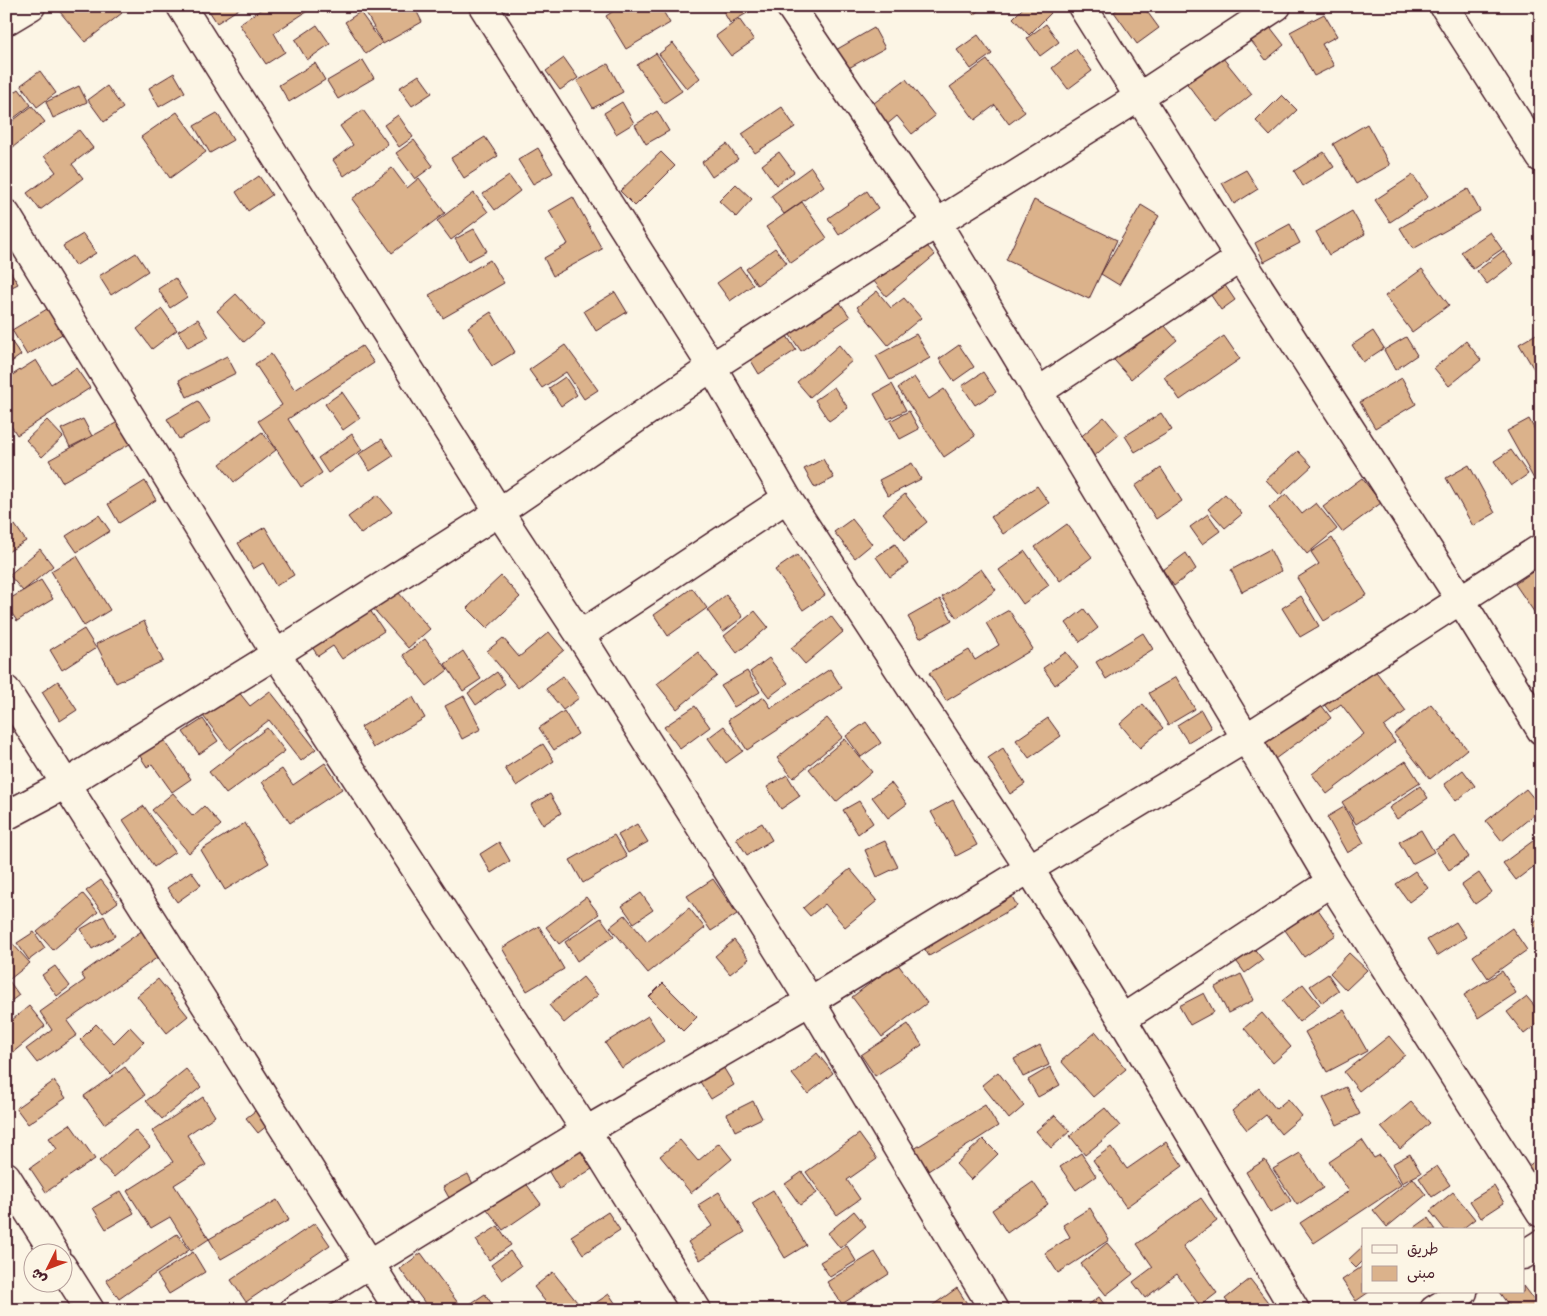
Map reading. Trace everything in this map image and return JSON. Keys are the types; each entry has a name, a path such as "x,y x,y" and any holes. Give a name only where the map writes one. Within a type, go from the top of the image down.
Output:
{"street":[{"path":"6,20 31,6"},
{"path":"181,6 499,512 580,635 810,1001 994,1310"},
{"path":"483,6 712,367 787,498 1029,868 1295,1310"},
{"path":"790,6 937,223 1331,882 1541,1213"},
{"path":"1082,6 1240,258 1460,599 1541,730"},
{"path":"6,816 66,784 276,654 499,512 712,367 1139,97 1277,6"},
{"path":"1444,6 1541,158"},
{"path":"6,214 276,654 586,1131 697,1310"},
{"path":"1038,392 1240,258"},
{"path":"580,635 787,498"},
{"path":"294,1310 586,1131 810,1001 1246,738 1541,548"},
{"path":"6,690 399,1310"},
{"path":"1122,1020 1331,882"},
{"path":"6,1176 49,1244"},
{"path":"1524,1254 1541,1244"},
{"path":"72,1282 90,1310"},
{"path":"1434,1310 1460,1294"}],"building":[{"path":"55,6 117,6 122,13 85,42"},
{"path":"206,6 243,6 217,23"},
{"path":"266,6 315,6 274,33 285,52 266,64 239,24"},
{"path":"362,6 414,6 422,22 383,44"},
{"path":"621,6 660,6 670,23 626,49 606,16"},
{"path":"720,6 752,6 754,9 730,23"},
{"path":"967,6 985,6 974,15"},
{"path":"1025,6 1045,6 1051,13 1029,35 1013,18"},
{"path":"1121,6 1143,6 1159,28 1137,44 1114,12"},
{"path":"360,12 382,43 366,54 345,22"},
{"path":"1324,14 1337,36 1322,44 1334,66 1314,76 1290,32"},
{"path":"739,19 754,40 731,56 716,36"},
{"path":"1267,23 1284,45 1266,60 1248,37"},
{"path":"1046,24 1059,42 1040,56 1027,38"},
{"path":"317,25 330,44 307,60 295,40"},
{"path":"874,28 885,48 845,70 834,51"},
{"path":"978,35 992,54 971,69 957,50"},
{"path":"673,43 700,78 687,89 659,54"},
{"path":"1076,49 1092,71 1068,89 1052,68"},
{"path":"1218,52 1252,94 1217,122 1184,80"},
{"path":"656,53 682,91 664,103 637,65"},
{"path":"564,58 578,78 560,90 546,71"},
{"path":"363,60 374,78 338,99 327,81"},
{"path":"987,60 1025,112 1009,124 995,105 975,120 950,87"},
{"path":"315,63 325,80 289,102 279,85"},
{"path":"608,64 623,92 593,108 577,81"},
{"path":"40,71 56,93 37,107 21,85"},
{"path":"174,73 185,92 159,107 149,88"},
{"path":"419,75 432,93 412,106 399,88"},
{"path":"906,79 935,116 912,134 897,116 885,126 870,106"},
{"path":"79,86 87,102 53,118 46,102"},
{"path":"107,86 123,108 104,122 88,100"},
{"path":"19,89 31,105 10,121 6,116 6,98"},
{"path":"1282,95 1297,110 1270,136 1256,121"},
{"path":"622,102 634,123 616,134 604,113"},
{"path":"32,106 45,122 8,151 6,150 6,126"},
{"path":"782,107 795,127 755,153 742,134"},
{"path":"363,110 388,144 344,176 333,160 353,145 340,126"},
{"path":"657,111 669,131 646,144 635,125"},
{"path":"177,112 206,152 170,178 141,137"},
{"path":"217,113 233,140 210,153 194,126"},
{"path":"398,115 413,137 399,147 384,125"},
{"path":"1367,124 1390,165 1356,184 1333,144"},
{"path":"79,130 93,148 72,164 83,178 40,210 27,193 56,172 44,156"},
{"path":"485,137 498,156 464,178 451,158"},
{"path":"414,140 433,166 415,179 396,153"},
{"path":"727,144 738,159 712,177 702,162"},
{"path":"538,148 553,173 533,184 518,160"},
{"path":"661,152 675,166 635,206 620,191"},
{"path":"779,152 794,172 776,185 762,165"},
{"path":"1324,152 1334,167 1303,186 1294,171"},
{"path":"811,167 824,186 784,214 771,196"},
{"path":"392,168 407,188 419,178 445,213 392,253 352,199"},
{"path":"1246,170 1258,189 1234,204 1222,183"},
{"path":"1413,175 1428,197 1390,222 1375,200"},
{"path":"259,176 272,195 248,211 236,192"},
{"path":"509,176 520,191 495,210 483,194"},
{"path":"736,184 752,199 736,217 719,201"},
{"path":"1468,189 1480,211 1413,249 1400,228"},
{"path":"867,191 878,208 839,235 828,218"},
{"path":"474,193 488,212 451,240 437,221"},
{"path":"573,197 602,249 553,276 544,258 568,244 549,211"},
{"path":"1034,200 1117,240 1089,299 1006,260"},
{"path":"802,202 827,238 791,263 766,227"},
{"path":"1141,205 1159,216 1119,285 1101,274"},
{"path":"1352,211 1365,234 1329,255 1316,232"},
{"path":"1290,224 1300,243 1264,262 1255,243"},
{"path":"911,228 935,255 886,296 864,269"},
{"path":"474,229 487,251 468,261 455,239"},
{"path":"1490,232 1502,249 1473,269 1461,252"},
{"path":"83,234 96,253 75,266 63,246"},
{"path":"775,248 787,263 757,285 746,269"},
{"path":"1503,251 1513,264 1487,284 1477,271"},
{"path":"136,253 148,271 111,295 99,276"},
{"path":"490,260 504,283 443,318 429,295"},
{"path":"6,264 18,284 6,290"},
{"path":"740,267 753,285 730,301 717,283"},
{"path":"1422,269 1449,305 1412,332 1385,296"},
{"path":"175,278 187,297 170,308 158,289"},
{"path":"1222,281 1235,300 1221,310 1208,291"},
{"path":"832,291 850,317 801,351 783,325"},
{"path":"877,291 891,308 904,298 921,318 888,345 857,307"},
{"path":"615,292 627,312 596,331 584,311"},
{"path":"236,294 264,325 244,342 217,311"},
{"path":"52,306 67,331 27,355 12,330"},
{"path":"162,309 177,330 152,349 137,329"},
{"path":"491,312 515,352 492,366 468,327"},
{"path":"1153,312 1177,340 1131,379 1107,352"},
{"path":"198,319 209,337 188,348 178,331"},
{"path":"783,330 796,350 759,374 747,354"},
{"path":"1373,331 1384,348 1363,362 1352,345"},
{"path":"1538,333 1541,338 1541,381 1519,344"},
{"path":"6,334 21,355 6,366"},
{"path":"916,334 930,358 890,380 876,356"},
{"path":"1224,336 1240,359 1180,400 1164,377"},
{"path":"1406,337 1417,355 1395,370 1384,350"},
{"path":"1466,341 1481,360 1449,386 1434,368"},
{"path":"565,345 598,390 584,399 566,372 542,388 529,370"},
{"path":"839,345 852,361 810,397 797,382"},
{"path":"959,345 974,367 954,381 939,359"},
{"path":"362,346 374,363 288,419 322,473 301,487 258,421 282,405 255,364 271,354 295,390"},
{"path":"227,356 236,373 187,397 179,380"},
{"path":"36,360 51,384 76,368 90,388 17,435 6,418 6,379"},
{"path":"983,372 996,392 975,405 962,386"},
{"path":"565,377 577,395 561,406 549,388"},
{"path":"914,377 929,399 944,389 975,436 944,457 898,388"},
{"path":"1402,378 1416,404 1375,428 1360,402"},
{"path":"892,384 906,410 888,419 874,394"},
{"path":"834,387 848,408 829,421 815,400"},
{"path":"342,392 360,418 343,430 325,404"},
{"path":"198,401 211,421 179,439 167,419"},
{"path":"909,411 919,429 900,439 890,421"},
{"path":"1161,413 1172,430 1135,452 1125,436"},
{"path":"1104,417 1119,435 1092,458 1077,440"},
{"path":"125,418 137,440 62,482 49,460"},
{"path":"83,419 92,436 70,447 61,429"},
{"path":"1529,419 1541,441 1541,487 1539,488 1507,431"},
{"path":"47,420 63,437 42,457 26,440"},
{"path":"262,432 276,450 234,482 220,464"},
{"path":"352,434 362,450 328,473 318,458"},
{"path":"382,439 393,456 370,471 359,454"},
{"path":"1511,450 1528,474 1511,486 1494,461"},
{"path":"1298,451 1312,466 1280,495 1266,480"},
{"path":"823,459 834,478 815,488 804,469"},
{"path":"912,463 921,479 888,496 879,480"},
{"path":"1469,465 1495,513 1473,526 1446,478"},
{"path":"1161,468 1182,501 1156,519 1135,486"},
{"path":"1362,478 1381,503 1342,532 1323,507"},
{"path":"145,481 156,500 119,523 108,504"},
{"path":"1037,486 1049,503 1003,534 991,517"},
{"path":"905,494 927,522 905,540 883,513"},
{"path":"1225,494 1242,514 1225,528 1208,509"},
{"path":"1286,494 1302,514 1316,503 1337,529 1307,554 1269,508"},
{"path":"378,495 392,512 361,534 348,517"},
{"path":"1208,514 1220,531 1202,544 1190,527"},
{"path":"99,515 110,531 77,552 66,536"},
{"path":"852,519 872,544 855,558 834,532"},
{"path":"1067,524 1092,557 1060,581 1035,547"},
{"path":"15,525 26,541 6,553 6,530"},
{"path":"265,527 294,575 276,586 263,563 253,569 238,543"},
{"path":"1332,538 1367,595 1324,621 1297,578 1319,564 1311,552"},
{"path":"895,544 908,564 890,577 876,557"},
{"path":"40,549 53,566 23,591 9,575"},
{"path":"1270,549 1281,571 1242,592 1231,570"},
{"path":"1025,551 1049,585 1023,604 999,570"},
{"path":"1186,553 1196,569 1174,586 1163,570"},
{"path":"797,555 825,595 803,610 775,570"},
{"path":"77,556 110,610 84,626 51,571"},
{"path":"1541,566 1541,622 1515,584"},
{"path":"981,569 996,590 957,618 942,597"},
{"path":"501,576 520,597 487,628 467,608"},
{"path":"385,577 430,629 408,648 363,597"},
{"path":"41,580 53,599 17,621 6,605 6,601"},
{"path":"692,588 707,608 668,636 654,615"},
{"path":"359,594 384,631 342,659 333,646 318,656 302,632"},
{"path":"726,595 743,617 723,632 707,610"},
{"path":"1301,596 1319,626 1300,637 1282,608"},
{"path":"940,599 952,620 920,638 908,617"},
{"path":"1084,609 1098,628 1080,642 1066,623"},
{"path":"1009,610 1033,649 946,701 929,673 969,650 975,660 999,645 986,623"},
{"path":"755,611 768,627 737,653 724,636"},
{"path":"831,616 843,632 805,664 791,648"},
{"path":"144,621 163,661 116,683 96,644"},
{"path":"84,629 96,648 62,670 50,650"},
{"path":"549,632 564,650 518,688 487,651 503,638 519,657"},
{"path":"1143,633 1153,649 1106,679 1096,662"},
{"path":"425,639 448,670 427,686 403,655"},
{"path":"463,651 481,679 463,691 445,664"},
{"path":"698,652 717,676 677,709 657,684"},
{"path":"1066,652 1078,668 1055,685 1043,668"},
{"path":"1364,656 1406,711 1384,727 1395,742 1327,794 1312,774 1364,734 1341,704 1330,712 1315,693"},
{"path":"769,658 788,683 769,697 750,672"},
{"path":"830,669 842,688 747,750 728,720 764,697 771,708"},
{"path":"747,671 760,692 734,707 721,686"},
{"path":"497,672 505,684 476,705 468,693"},
{"path":"563,676 579,698 563,710 546,689"},
{"path":"1176,677 1195,709 1168,725 1149,693"},
{"path":"229,680 250,706 270,691 316,749 301,761 269,720 230,750 195,706"},
{"path":"58,681 77,710 60,721 42,692"},
{"path":"1306,685 1331,718 1275,759 1250,726"},
{"path":"464,696 481,729 462,739 445,706"},
{"path":"413,697 425,718 373,748 361,727"},
{"path":"1143,704 1163,728 1140,748 1120,724"},
{"path":"1431,704 1467,749 1430,779 1394,734"},
{"path":"695,706 710,727 680,749 664,727"},
{"path":"1201,710 1211,728 1188,742 1177,725"},
{"path":"564,711 578,734 554,750 539,728"},
{"path":"827,718 843,737 793,778 777,758"},
{"path":"1048,718 1061,736 1029,758 1016,740"},
{"path":"203,719 218,741 199,754 183,732"},
{"path":"866,722 881,743 861,757 846,736"},
{"path":"724,726 743,751 726,763 708,738"},
{"path":"267,728 285,751 226,794 209,772"},
{"path":"160,734 191,779 172,792 152,764 147,767 136,750"},
{"path":"845,739 872,772 836,802 809,769"},
{"path":"543,744 554,761 516,786 505,768"},
{"path":"1003,748 1025,784 1010,794 988,758"},
{"path":"1406,761 1420,783 1356,824 1342,802"},
{"path":"325,763 342,789 290,823 262,782 282,769 293,785"},
{"path":"1463,770 1475,786 1456,801 1444,784"},
{"path":"787,775 800,796 781,809 767,787"},
{"path":"891,783 907,804 888,818 872,797"},
{"path":"1420,786 1428,798 1397,819 1389,808"},
{"path":"1526,789 1541,809 1502,841 1486,821"},
{"path":"173,793 193,816 204,806 221,825 189,853 152,810"},
{"path":"550,794 561,813 543,825 531,805"},
{"path":"953,800 977,845 956,856 931,812"},
{"path":"859,801 873,823 858,834 843,810"},
{"path":"144,806 175,852 154,867 123,820"},
{"path":"1344,807 1364,843 1347,853 1327,817"},
{"path":"245,823 269,863 225,890 201,850"},
{"path":"762,823 772,840 747,855 736,838"},
{"path":"637,824 648,842 628,853 618,835"},
{"path":"1421,830 1434,852 1412,864 1399,842"},
{"path":"614,835 627,857 583,883 570,860"},
{"path":"1541,835 1541,861 1516,880 1503,863"},
{"path":"1455,836 1469,857 1449,870 1435,849"},
{"path":"885,841 898,867 877,877 865,850"},
{"path":"499,842 510,861 491,873 480,854"},
{"path":"850,869 877,901 845,927 825,904 810,916 803,908"},
{"path":"191,871 201,885 177,902 167,888"},
{"path":"1415,871 1428,888 1409,902 1396,884"},
{"path":"1479,873 1492,892 1475,904 1462,885"},
{"path":"713,879 737,914 711,931 687,896"},
{"path":"101,880 118,902 103,913 86,891"},
{"path":"1005,883 1017,906 929,956 913,930"},
{"path":"641,893 653,910 634,923 622,906"},
{"path":"83,894 98,912 53,950 37,932"},
{"path":"586,897 599,914 559,944 546,927"},
{"path":"689,908 705,928 648,973 610,927 625,915 647,942"},
{"path":"1317,908 1336,935 1304,957 1285,930"},
{"path":"104,916 115,936 92,949 81,929"},
{"path":"1541,916 1541,933 1532,924"},
{"path":"601,918 614,936 577,961 565,942"},
{"path":"1456,922 1466,937 1437,956 1427,940"},
{"path":"150,925 168,950 67,1021 77,1035 37,1063 26,1049 52,1030 40,1012 85,980 81,974"},
{"path":"539,926 564,969 527,991 502,948"},
{"path":"1512,928 1527,950 1488,978 1473,956"},
{"path":"34,932 45,948 29,960 17,943"},
{"path":"734,940 749,959 730,974 715,956"},
{"path":"1248,941 1263,960 1245,973 1231,954"},
{"path":"11,942 30,963 10,979 6,974 6,946"},
{"path":"1349,953 1367,970 1346,990 1330,973"},
{"path":"897,963 927,1003 882,1037 852,997"},
{"path":"55,966 70,986 57,996 42,975"},
{"path":"1502,971 1516,993 1478,1018 1464,995"},
{"path":"1241,974 1254,1000 1228,1013 1215,987"},
{"path":"1328,974 1339,991 1322,1003 1310,986"},
{"path":"583,977 598,995 564,1023 549,1005"},
{"path":"6,979 19,995 6,1005"},
{"path":"158,979 188,1016 167,1033 137,996"},
{"path":"663,983 697,1017 683,1031 649,997"},
{"path":"1303,984 1320,1005 1299,1022 1282,1001"},
{"path":"1204,993 1214,1012 1190,1025 1179,1006"},
{"path":"1527,997 1541,1014 1541,1021 1524,1034 1507,1012"},
{"path":"29,1006 45,1026 6,1058 6,1025"},
{"path":"1344,1010 1367,1051 1327,1072 1305,1032"},
{"path":"1262,1013 1291,1047 1273,1063 1244,1028"},
{"path":"648,1016 664,1041 622,1068 605,1043"},
{"path":"96,1024 114,1043 130,1027 144,1042 111,1074 80,1040"},
{"path":"908,1024 922,1045 875,1076 861,1055"},
{"path":"1096,1032 1126,1069 1093,1097 1061,1061"},
{"path":"1389,1036 1405,1055 1359,1091 1344,1072"},
{"path":"1040,1045 1049,1065 1023,1077 1014,1059"},
{"path":"817,1053 833,1073 808,1094 792,1074"},
{"path":"720,1062 734,1085 711,1099 697,1077"},
{"path":"125,1067 145,1095 104,1124 84,1096"},
{"path":"1050,1067 1060,1085 1038,1097 1028,1080"},
{"path":"186,1069 201,1087 162,1119 146,1101"},
{"path":"998,1072 1024,1106 1009,1119 982,1085"},
{"path":"54,1081 66,1098 28,1124 16,1108"},
{"path":"1346,1087 1360,1114 1337,1125 1323,1098"},
{"path":"1259,1088 1276,1109 1288,1099 1302,1116 1281,1134 1266,1115 1247,1130 1232,1111"},
{"path":"277,1094 288,1109 258,1133 246,1118"},
{"path":"203,1097 215,1116 187,1135 206,1165 174,1185 209,1239 191,1251 170,1217 151,1228 127,1191 173,1162 152,1131"},
{"path":"753,1101 762,1118 735,1131 727,1114"},
{"path":"1411,1102 1430,1123 1400,1149 1381,1127"},
{"path":"985,1105 998,1126 928,1171 914,1149"},
{"path":"1105,1108 1120,1126 1085,1155 1070,1136"},
{"path":"1055,1115 1070,1131 1051,1148 1036,1131"},
{"path":"70,1124 95,1159 46,1192 30,1168 57,1149 49,1138"},
{"path":"135,1130 150,1147 114,1177 99,1161"},
{"path":"568,1130 592,1169 559,1189 536,1150"},
{"path":"859,1134 877,1159 847,1180 860,1199 837,1215 806,1172"},
{"path":"983,1139 998,1154 971,1180 956,1164"},
{"path":"680,1140 698,1161 719,1143 732,1159 691,1193 660,1156"},
{"path":"1362,1140 1374,1158 1380,1155 1401,1185 1314,1243 1300,1223 1349,1191 1329,1162"},
{"path":"1166,1142 1183,1166 1126,1207 1093,1160 1111,1147 1127,1169"},
{"path":"1081,1153 1096,1176 1076,1190 1060,1167"},
{"path":"1300,1153 1323,1188 1297,1205 1273,1169"},
{"path":"1410,1154 1421,1173 1402,1183 1392,1164"},
{"path":"1541,1156 1541,1185 1526,1168"},
{"path":"1265,1160 1291,1201 1270,1213 1246,1172"},
{"path":"1437,1166 1450,1185 1432,1197 1419,1178"},
{"path":"802,1172 817,1193 800,1205 785,1184"},
{"path":"468,1174 477,1192 453,1205 443,1187"},
{"path":"1413,1178 1426,1195 1387,1227 1373,1210"},
{"path":"525,1182 541,1204 503,1230 487,1209"},
{"path":"1033,1182 1048,1204 1007,1233 992,1210"},
{"path":"1494,1186 1504,1203 1481,1218 1470,1201"},
{"path":"773,1190 806,1245 785,1258 752,1203"},
{"path":"121,1191 134,1213 106,1229 93,1208"},
{"path":"719,1192 745,1232 700,1260 688,1242 712,1226 698,1205"},
{"path":"1453,1192 1475,1219 1464,1228 1443,1228 1430,1211"},
{"path":"1201,1198 1217,1221 1183,1246 1217,1293 1200,1306 1177,1274 1145,1298 1133,1282 1153,1267 1137,1244"},
{"path":"277,1200 289,1220 221,1259 209,1239"},
{"path":"1090,1208 1109,1240 1058,1273 1045,1253 1070,1237 1063,1225"},
{"path":"854,1211 866,1226 840,1248 828,1233"},
{"path":"608,1212 620,1230 583,1254 571,1236"},
{"path":"1428,1218 1435,1228 1414,1228"},
{"path":"315,1223 330,1245 246,1302 231,1280"},
{"path":"498,1226 511,1245 489,1260 476,1240"},
{"path":"177,1234 189,1250 119,1299 106,1280"},
{"path":"1107,1243 1133,1274 1106,1295 1081,1264"},
{"path":"847,1246 856,1261 830,1277 820,1262"},
{"path":"1362,1247 1362,1262 1356,1268 1348,1260"},
{"path":"510,1251 521,1266 502,1280 491,1265"},
{"path":"193,1252 205,1272 169,1294 157,1275"},
{"path":"875,1252 889,1274 842,1304 827,1282"},
{"path":"421,1253 461,1307 458,1310 430,1310 400,1269"},
{"path":"1362,1267 1362,1294 1366,1294 1356,1301 1342,1280"},
{"path":"553,1272 581,1307 577,1310 552,1310 534,1287"},
{"path":"1250,1279 1274,1310 1234,1310 1225,1299"},
{"path":"1524,1287 1536,1303 1541,1299 1541,1310 1512,1310 1500,1294 1524,1294"},
{"path":"957,1288 968,1305 961,1310 926,1310"},
{"path":"485,1294 496,1310 461,1310"},
{"path":"609,1294 620,1310 585,1310"},
{"path":"1099,1297 1108,1310 1081,1310"}]}
